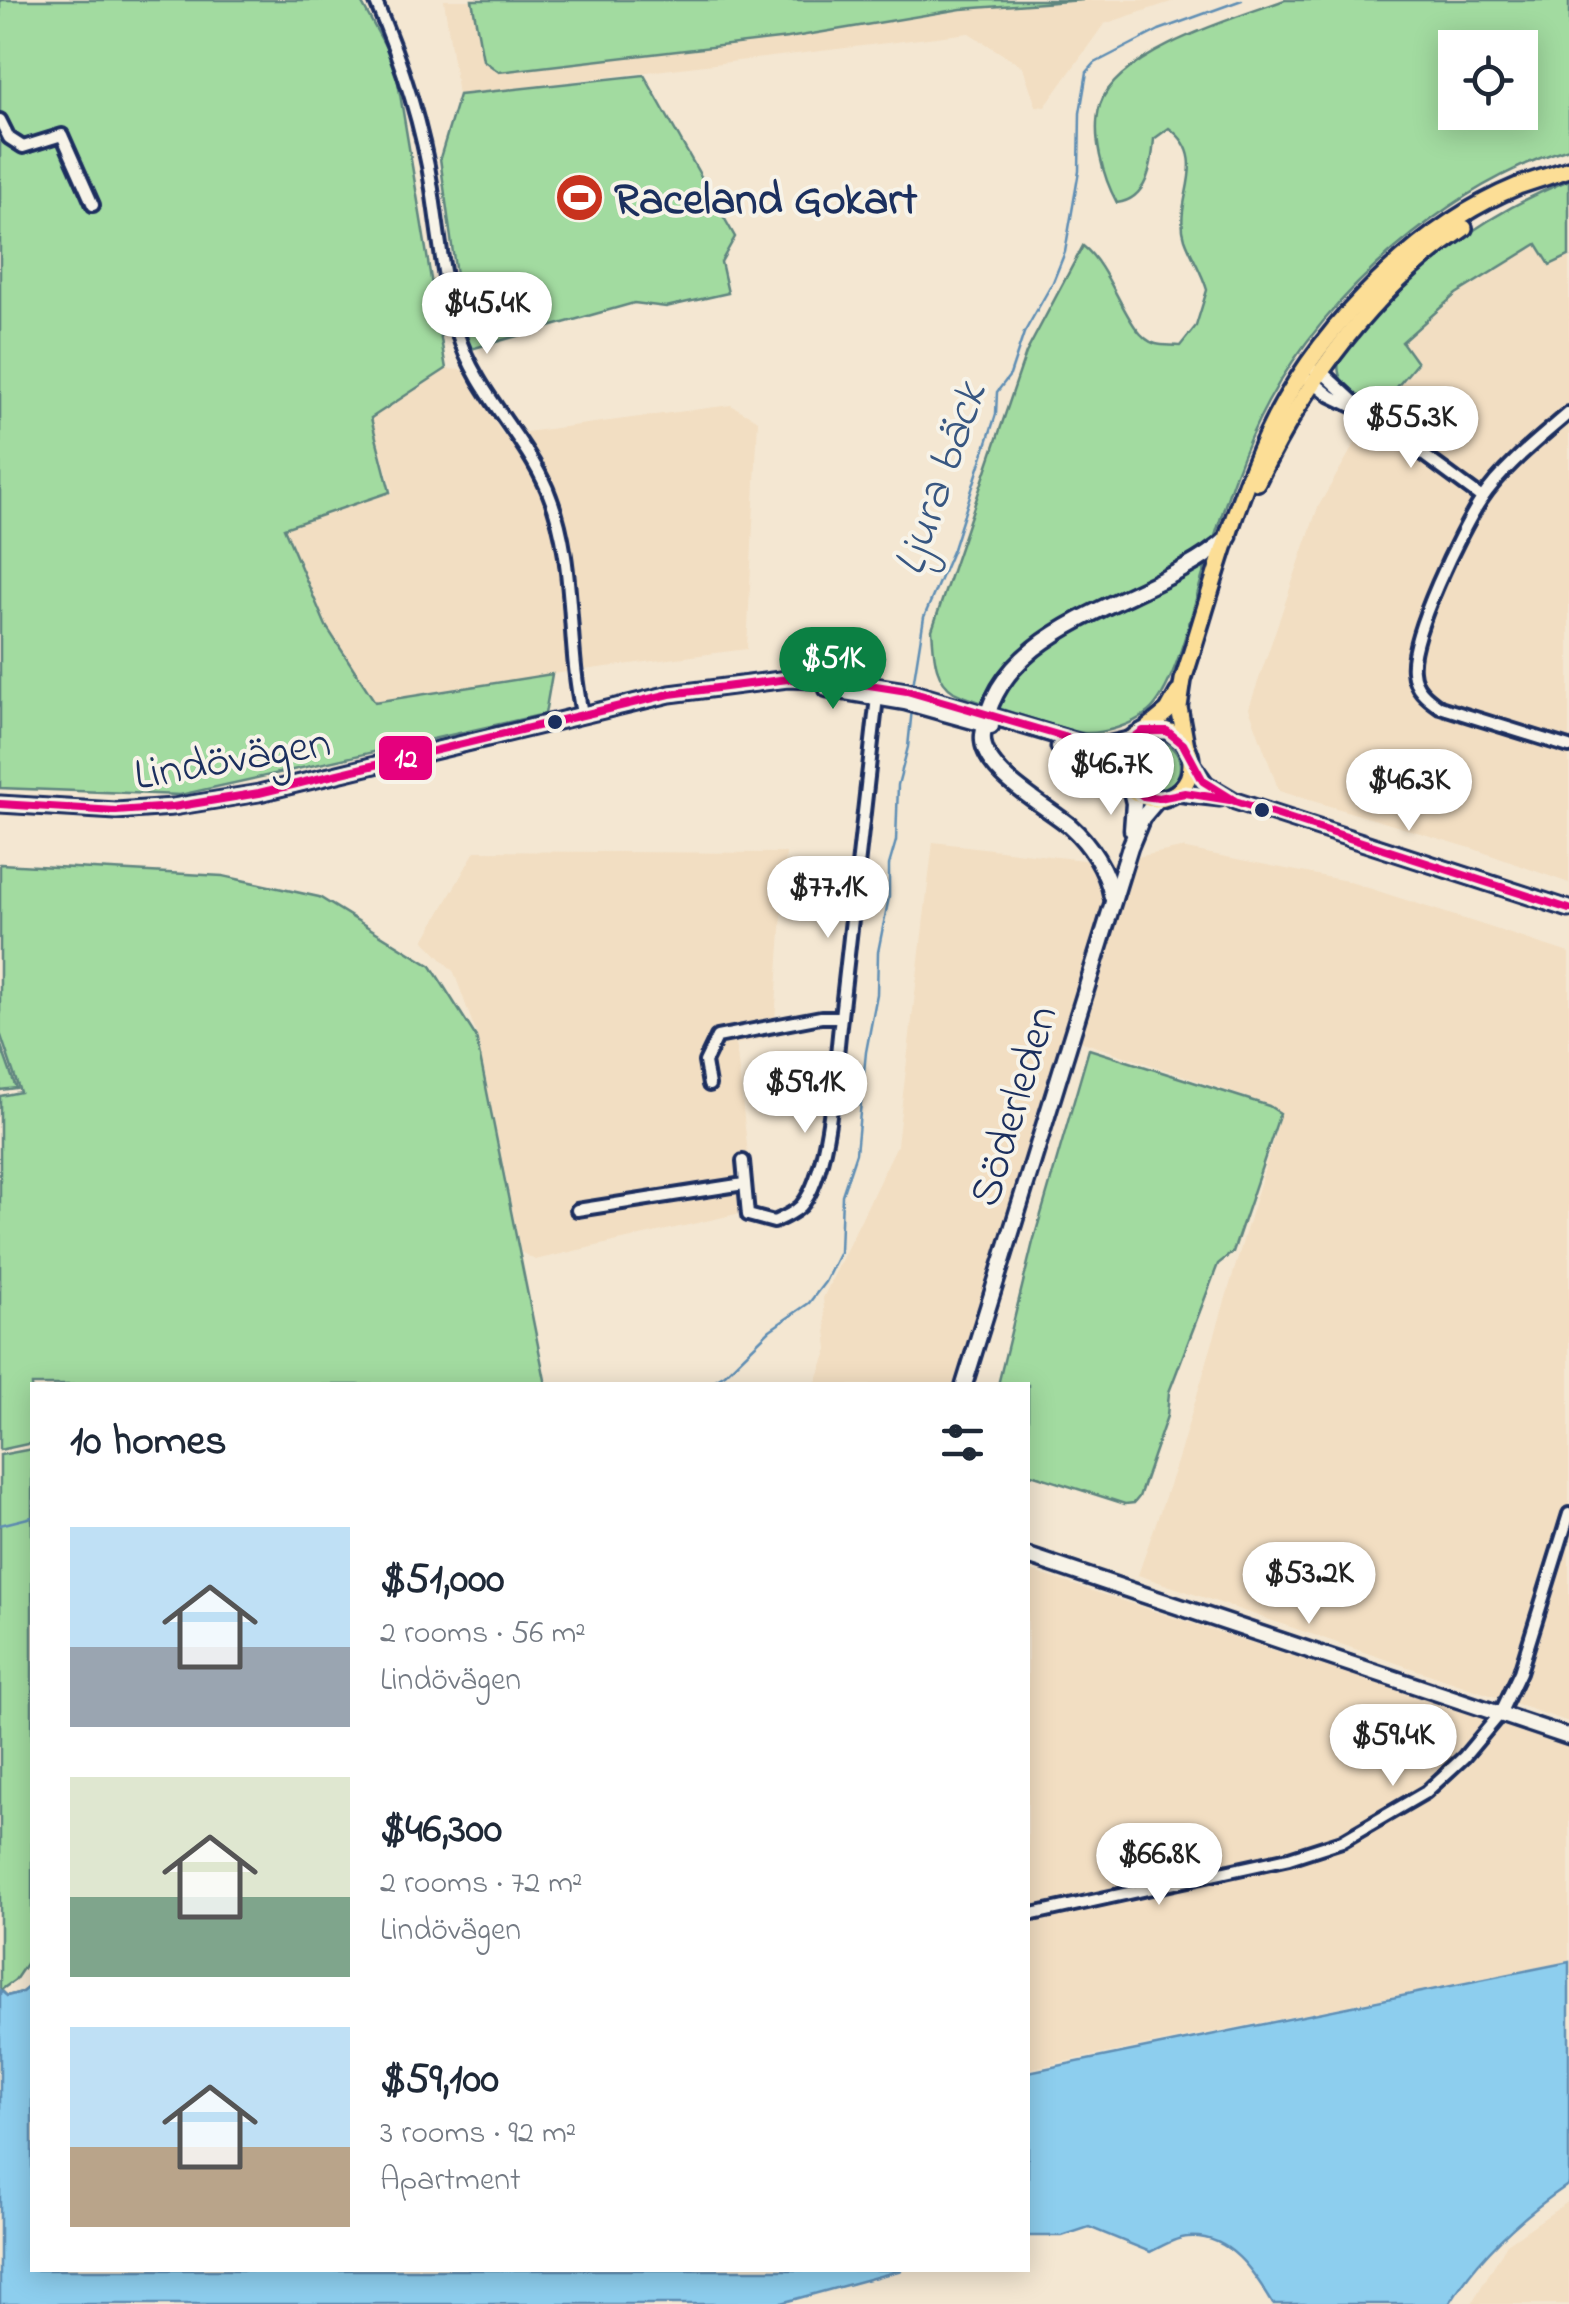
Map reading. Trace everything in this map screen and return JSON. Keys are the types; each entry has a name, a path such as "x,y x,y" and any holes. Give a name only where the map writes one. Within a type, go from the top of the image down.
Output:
{"main road":[{"path":"1569,170 1516,187 1430,238 1360,301 1262,444 1229,536 1179,707 1191,763 1206,784 1235,801 1569,909"},
{"path":"1223,559 1275,444 1312,375"},
{"path":"1113,902 1104,869 1087,845 1072,828 1000,772 986,754 983,743 987,720 999,686 1025,657 1073,624 1208,554 1229,536"},
{"name":"Lindövägen","path":"0,804 116,811 172,807 259,792 670,694 805,679 912,698 1099,747 1138,735"},
{"path":"1184,680 1168,711 1138,735 1122,756 1127,781 1143,796 1235,801"},
{"name":"Lindövägen","path":"766,684 877,698 912,698"},
{"name":"Lindövägen","path":"987,720 1100,760 1127,781"},
{"path":"1138,735 1167,731 1186,746"},
{"path":"1167,796 1189,775 1191,763"},
{"name":"Söderleden","path":"1127,781 1134,814 1130,847"},
{"name":"Söderleden","path":"965,1382 1130,847 1142,818 1167,796"},
{"path":"1030,1556 1569,1737"}],"street":[{"path":"375,0 405,74 432,187 446,283 465,357 532,460 558,520 582,713"},
{"path":"0,120 9,138 23,147 62,135 93,205"},
{"path":"1312,375 1482,498"},
{"path":"1569,413 1534,443 1482,498 1454,546 1416,646 1412,670 1426,698 1440,707 1569,746"},
{"path":"743,1161 748,1215 774,1222 799,1208 812,1190 824,1150 877,698"},
{"path":"709,1085 706,1062 717,1037 821,1017 841,1017"},
{"path":"577,1210 744,1184"},
{"path":"1030,1915 1236,1871 1342,1841 1426,1792 1464,1757 1500,1714 1520,1672 1569,1514"}],"shaded area":[{"path":"444,0 1177,0 1104,24 1045,107 1036,106 1023,67 969,33 458,95"},
{"path":"1537,245 1550,266 1569,257 1569,883 1474,849 1279,791 1249,708 1318,507 1362,431 1419,363 1403,343 1457,295"},
{"path":"446,369 463,370 503,435 731,405 758,420 747,649 375,702 326,626 284,528 393,492 371,418"},
{"path":"933,842 1108,863 1181,848 1347,881 1569,953 1569,1722 1138,1575 1178,1459 1281,1113 1270,1105 1062,1035 955,1382 816,1382 828,1349 823,1298 897,1145"},
{"path":"475,851 786,853 774,1036 736,1044 754,1210 535,1260 521,1252 477,1036 454,972 424,941"},
{"path":"1030,1571 1569,1746 1569,1961 1030,2069"},
{"path":"1569,2201 1569,2304 1471,2304 1507,2244"}],"green space":[{"path":"0,0 360,0 395,64 446,369 371,418 390,492 284,528 326,626 375,702 552,674 545,714 180,795 0,788"},
{"path":"472,0 1083,0 961,9 788,38 499,72 483,60"},
{"path":"1285,0 1569,0 1569,148 1524,165 1437,216 1358,283 1323,322 1293,361 1249,441 1176,665 1158,700 1134,721 1118,728 1084,733 954,692 938,672 932,630 1026,353 1083,246 1103,270 1128,316 1146,339 1180,346 1196,326 1207,290 1182,224 1190,167 1182,140 1169,128 1154,139 1150,170 1142,188 1117,203 1100,156 1097,129 1100,105 1111,86 1129,69 1153,53"},
{"name":"Raceland Gokart","path":"644,75 735,237 721,262 728,293 666,307 634,303 471,349 464,334 440,158 459,95"},
{"path":"1569,180 1569,256 1550,265 1537,244 1456,294 1402,342 1417,363 1376,412 1348,389 1339,374 1340,357 1414,276 1472,231"},
{"path":"1155,741 1173,748 1180,766 1173,784 1155,791 1137,784 1130,766 1137,748"},
{"path":"0,864 223,876 319,897 431,966 476,1037 545,1382 30,1382 30,1443 0,1450 0,1096 20,1092 0,1033"},
{"path":"0,1043 16,1088 0,1090"},
{"path":"1089,1049 1269,1106 1280,1113 1233,1252 1218,1264 1169,1392 1167,1416 1134,1503 1125,1504 1030,1474 1030,1382 999,1382 1033,1242"},
{"path":"30,1449 30,1958 15,1980 1,1990 7,1996 30,1986 30,1990 0,2072 0,1455"}],"water":[{"path":"1569,1962 1569,2184 1503,2238 1449,2304 1273,2304 1239,2257 1203,2238 1179,2239 1150,2252 1089,2227 1062,2236 1030,2236 1030,2072"},
{"path":"30,1986 30,2272 895,2272 777,2304 0,2304 0,1990 7,1996"}],"waterway":[{"name":"Ljura bäck","path":"913,686 924,617 953,549 996,414 997,392 1010,375 1024,333 1065,252 1079,171 1080,113 1087,72 1095,63 1159,30 1242,0"},
{"name":"Ljura bäck","path":"712,1382 770,1330 809,1303 840,1252 842,1195 856,1153 866,1052 877,994 878,952 889,897 889,865 896,841 898,785 912,709"},
{"name":"Ljura bäck","path":"0,1525 30,1518"}],"transit line":[{"name":"12","path":"0,804 116,811 173,807 259,793 670,694 788,679 844,681 907,691 1099,747 1132,739 1143,731 1167,731 1183,744 1203,781 1235,801 1569,909"},
{"name":"12","path":"1068,750 1112,766 1143,796 1159,798 1185,793 1230,800"}],"place":[{"name":"Raceland Gokart","path":"579,197"}]}
